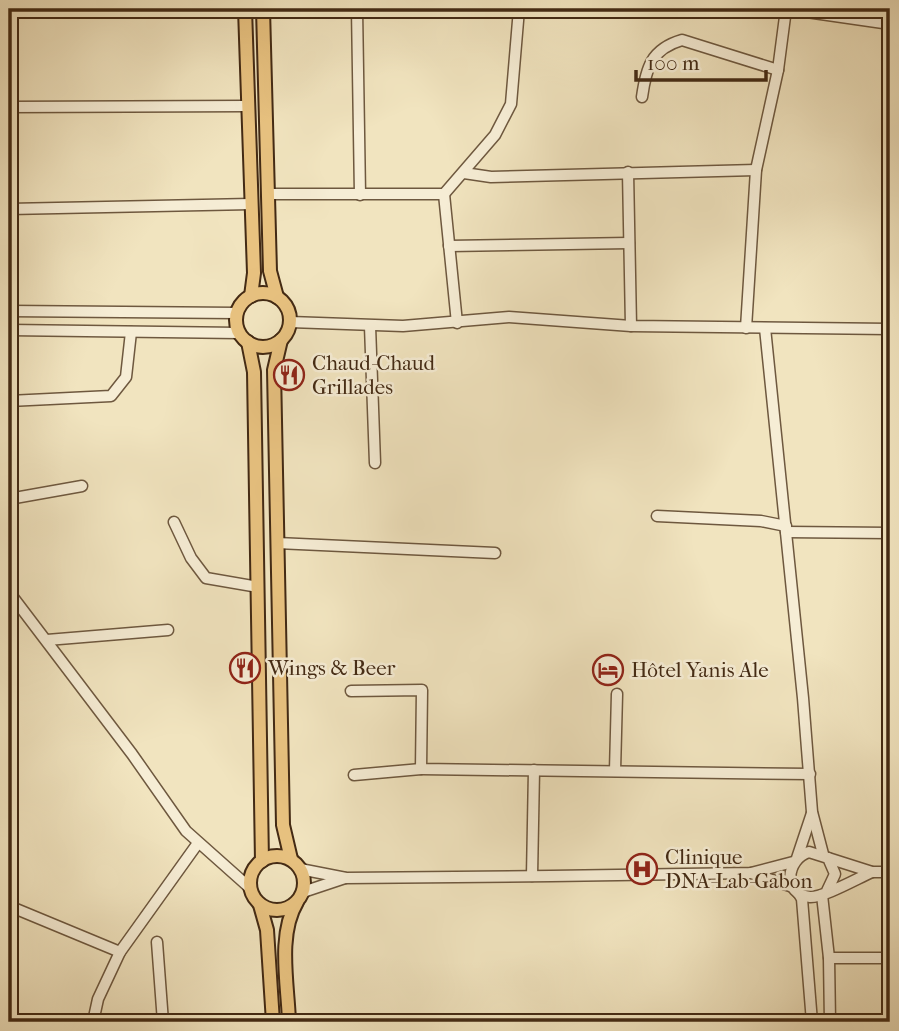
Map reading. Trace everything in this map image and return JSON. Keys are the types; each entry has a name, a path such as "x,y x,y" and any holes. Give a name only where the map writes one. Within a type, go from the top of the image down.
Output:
{"main road":[{"path":"245,9 254,273 251,296 237,313 254,372 262,861"},
{"path":"263,9 270,271 277,298"},
{"path":"251,296 264,293 277,298 287,308 290,322 281,340 274,370 283,825 295,864 304,880 300,897 289,915 286,930 289,1022"},
{"path":"244,338 265,347 281,340"},
{"path":"273,1022 267,930 260,905 250,888 252,873 262,861 276,856 295,864"},
{"path":"260,905 278,910 300,897"}],"street":[{"path":"357,9 360,195"},
{"path":"268,194 444,194 495,135 511,104 515,93 519,9"},
{"path":"746,328 756,170 778,70 786,9 890,24"},
{"path":"642,97 646,69 652,57 682,40 778,70"},
{"path":"9,107 247,106"},
{"path":"464,173 491,177 756,170"},
{"path":"628,172 631,327"},
{"path":"444,194 457,323"},
{"path":"9,209 251,204"},
{"path":"449,246 629,243"},
{"path":"9,311 237,313"},
{"path":"290,322 370,326 457,323 509,317 631,327 890,329"},
{"path":"370,326 375,463"},
{"path":"765,328 812,812 826,856 835,874 825,893 830,1022"},
{"path":"9,330 131,332 244,338"},
{"path":"9,401 111,396 126,377 131,332"},
{"path":"9,499 82,485"},
{"path":"657,516 761,521 786,529 890,533"},
{"path":"174,522 191,558 206,578 258,587"},
{"path":"277,543 495,553"},
{"path":"10,595 47,640 198,843 250,888"},
{"path":"47,640 168,630"},
{"path":"351,691 422,690 421,769"},
{"path":"615,771 617,694"},
{"path":"354,775 421,769 810,774"},
{"path":"532,876 534,770"},
{"path":"812,812 789,874 802,899 812,1022"},
{"path":"93,1022 98,999 120,952 180,864 198,843"},
{"path":"295,864 346,878 751,873 795,860 809,852 872,873 890,873"},
{"path":"751,873 810,897 872,873"},
{"path":"300,897 346,878"},
{"path":"9,906 120,952"},
{"path":"157,942 163,1022"},
{"path":"829,958 890,958"}],"place":[{"name":"Chaud-Chaud Grillades","path":"289,375"},
{"name":"Wings & Beer","path":"245,668"},
{"name":"Hôtel Yanis Ale","path":"608,670"},
{"name":"Clinique DNA-Lab-Gabon","path":"642,869"}]}
